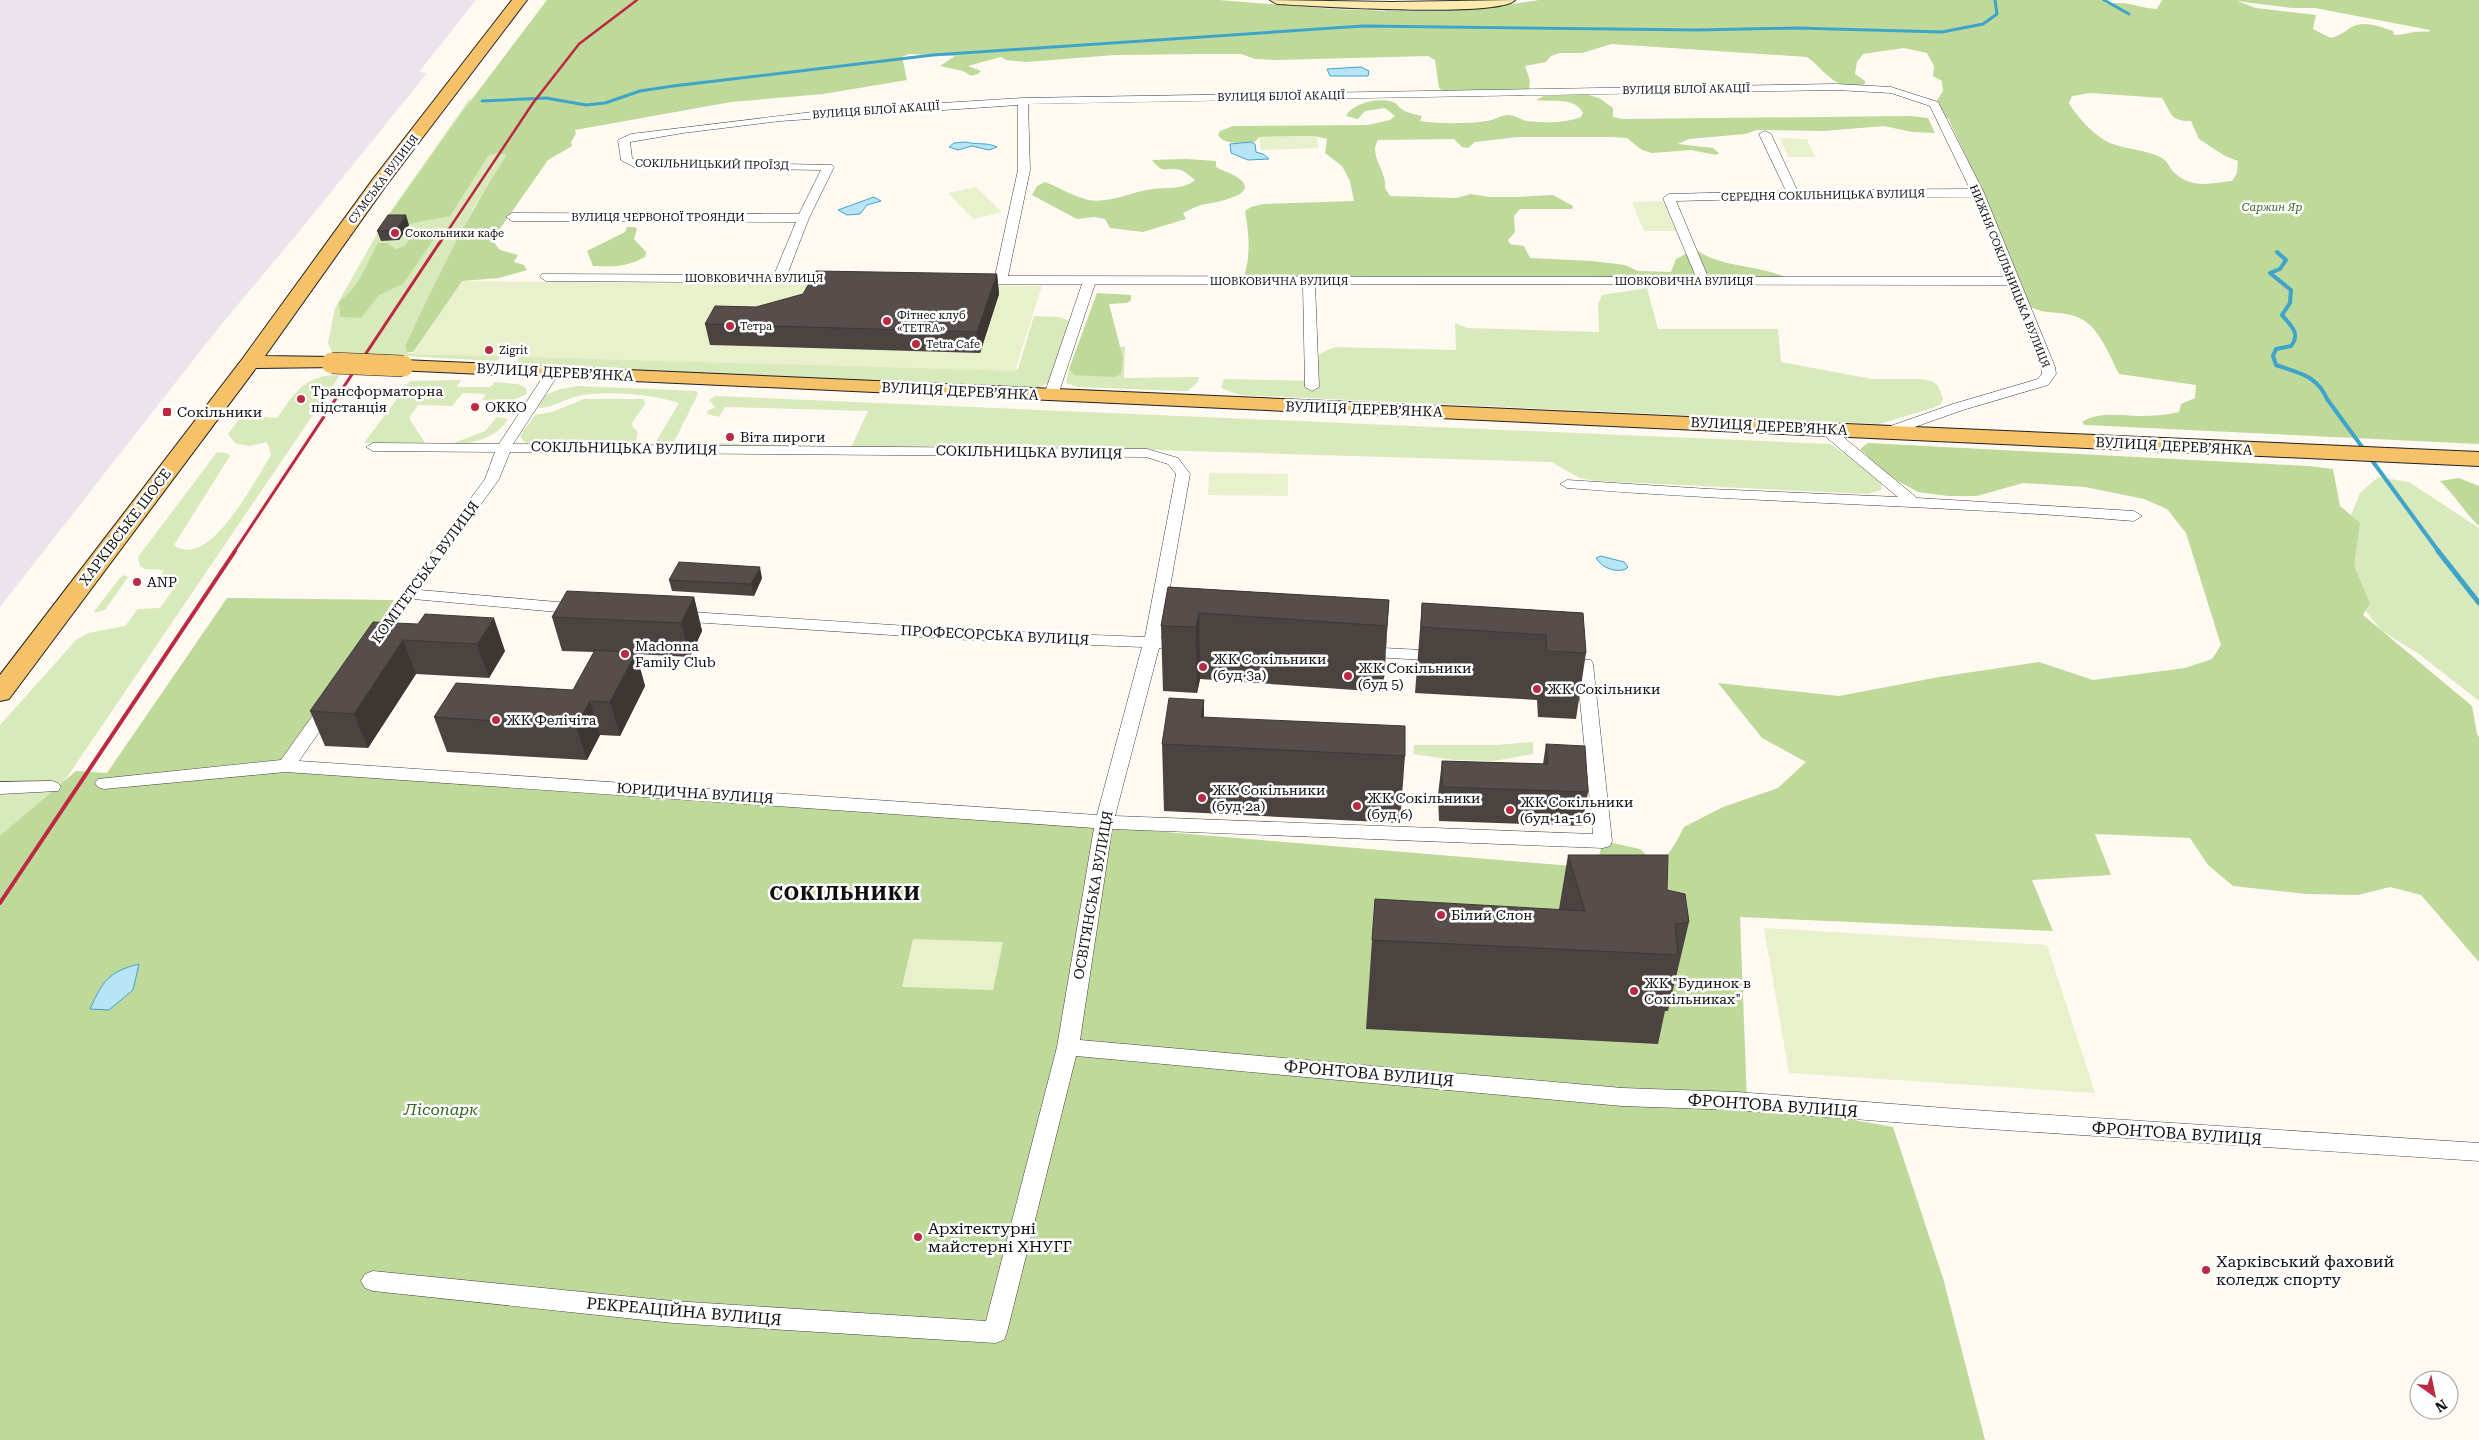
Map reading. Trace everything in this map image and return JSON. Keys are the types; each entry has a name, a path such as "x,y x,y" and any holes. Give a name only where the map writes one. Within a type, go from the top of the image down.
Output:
{"main road":[{"name":"СУМСЬКА ВУЛИЦЯ","path":"250,362 379,183 520,0"},
{"path":"1277,0 1353,6 1416,6 1508,0"},
{"name":"ВУЛИЦЯ ДЕРЕВ’ЯНКА","path":"250,362 332,363 553,372 2479,459"},
{"name":"ХАРКІВСЬКЕ ШОСЕ","path":"0,693 250,362"}],"street":[{"name":"ВУЛИЦЯ БІЛОЇ АКАЦІЇ","path":"627,138 756,119 931,105 1023,101 1836,87 1890,90 1914,96 1934,104"},
{"path":"1001,280 1024,170 1023,101"},
{"name":"НИЖНЯ СОКІЛЬНИЦЬКА ВУЛИЦЯ","path":"1887,432 1949,410 2042,382 2049,374 2048,367 1978,193 1934,104"},
{"path":"1764,134 1793,194"},
{"name":"СОКІЛЬНИЦЬКИЙ ПРОЇЗД","path":"627,138 623,142 627,160 639,165 822,165 828,169 803,218"},
{"name":"СЕРЕДНЯ СОКІЛЬНИЦЬКА ВУЛИЦЯ","path":"1704,282 1669,198 1793,194 1978,193"},
{"name":"ВУЛИЦЯ ЧЕРВОНОЇ ТРОЯНДИ","path":"512,217 803,218"},
{"path":"779,278 803,218"},
{"name":"ШОВКОВИЧНА ВУЛИЦЯ","path":"546,277 846,279"},
{"name":"ШОВКОВИЧНА ВУЛИЦЯ","path":"962,280 1089,282 2012,281"},
{"path":"1309,281 1312,387"},
{"path":"1051,395 1089,282"},
{"name":"КОМІТЕТСЬКА ВУЛИЦЯ","path":"366,653 406,594 492,479 504,447 553,372"},
{"path":"1825,429 1912,501"},
{"name":"СОКІЛЬНИЦЬКА ВУЛИЦЯ","path":"373,447 1147,453 1173,461"},
{"name":"ОСВІТЯНСЬКА ВУЛИЦЯ","path":"995,1332 1068,1047 1104,822 1152,642 1183,474 1173,461"},
{"path":"1567,484 1623,489 1912,501 2134,516"},
{"path":"406,594 592,610"},
{"name":"ПРОФЕСОРСЬКА ВУЛИЦЯ","path":"657,615 970,635 1200,644"},
{"path":"1346,651 1462,657"},
{"name":"ЮРИДИЧНА ВУЛИЦЯ","path":"104,783 286,766 1104,822 1603,840 1585,664 1547,662"},
{"path":"286,766 338,694"},
{"path":"0,788 52,787"},
{"name":"ФРОНТОВА ВУЛИЦЯ","path":"1068,1047 1622,1097 1737,1101 1958,1118 2479,1152"},
{"name":"РЕКРЕАЦІЙНА ВУЛИЦЯ","path":"373,1280 673,1312 995,1332"}],"shaded area":[{"path":"0,0 476,0 419,72 427,73 216,331 0,607"}],"green space":[{"name":"Саржин Яр","path":"547,0 1218,0 1333,9 1396,11 1477,9 1539,0 2106,0 2106,4 2121,3 2157,9 2162,0 2479,0 2479,444 2085,425 2082,422 2103,415 2150,416 2179,412 2181,404 2195,398 2196,385 2119,374 2101,339 2088,324 2080,318 2071,315 2034,309 2029,306 1978,182 1948,118 1945,118 1937,100 1943,91 1942,81 1933,76 1934,66 1927,53 1904,48 1863,54 1857,62 1855,74 1865,81 1865,84 1855,87 1840,84 1833,80 1807,57 1612,44 1582,53 1559,53 1551,56 1546,62 1525,66 1530,81 1529,90 1444,91 1439,88 1435,60 1428,56 1276,60 1255,59 1241,54 1115,55 1026,62 1006,60 1001,57 968,66 981,71 971,76 963,71 940,66 955,56 909,54 902,57 907,80 823,94 731,102 575,130 576,134 571,142 572,146 548,160 492,240 500,250 518,255 514,262 524,265 527,270 499,278 463,281 413,352 407,352 405,346 428,297 479,201 507,155 497,153 488,156 450,216 408,224 387,218 463,111","holes":["2237,1 2292,8 2315,8 2430,30 2428,32 2394,35 2393,31 2388,29 2362,24 2331,38 2313,29 2316,15 2256,8","2091,93 2162,98 2175,118 2191,121 2199,139 2225,156 2238,161 2237,173 2232,181 2210,184 2189,182 2176,174 2162,158 2147,152 2107,142 2088,127 2069,103 2072,96"]},
{"path":"1585,94 1599,98 1613,108 1613,117 1623,119 1911,116 1928,118 1935,133 1912,132 1884,126 1824,131 1757,130 1745,134 1689,139 1678,144 1713,148 1719,153 1716,155 1691,150 1652,153 1642,150 1627,138 1611,137 1518,137 1475,142 1468,148 1462,147 1454,139 1378,140 1376,146 1376,157 1385,181 1385,188 1390,196 1456,198 1471,194 1489,197 1553,195 1573,206 1572,209 1520,209 1514,216 1515,232 1508,240 1510,244 1524,246 1530,258 1592,261 1625,265 1638,271 1671,272 1676,259 1695,249 1717,260 1778,274 1789,279 1244,277 1249,244 1245,211 1251,207 1263,204 1354,201 1350,181 1342,166 1325,153 1327,139 1314,136 1259,137 1255,142 1235,143 1221,138 1218,135 1220,131 1233,126 1368,125 1390,120 1395,116 1385,108 1365,111 1358,119 1346,116 1349,111 1360,105 1381,100 1395,103 1404,111 1422,116 1420,121 1428,122 1479,122 1509,115 1527,121 1562,121 1581,117 1583,113 1574,104 1569,102 1536,100 1544,96"},
{"path":"470,98 488,155 497,153 508,155 474,207 405,346 407,352 413,354 503,356 496,361 332,352 328,343 335,308 386,218"},
{"path":"1316,136 1319,148 1261,150 1259,137"},
{"path":"1780,138 1807,139 1815,157 1788,157"},
{"path":"1186,159 1216,161 1216,167 1237,177 1244,184 1244,189 1240,194 1233,197 1201,205 1183,213 1186,219 1143,232 1110,228 1105,219 1094,217 1077,219 1032,195 1037,186 1045,182 1082,198 1096,201 1113,199 1145,190 1181,187 1195,180 1181,170 1159,168 1152,160"},
{"path":"976,187 1002,212 973,219 948,193"},
{"path":"1663,201 1676,231 1644,231 1632,202"},
{"path":"627,227 635,227 637,229 634,239 646,252 645,257 620,266 593,266 587,251 625,232"},
{"path":"432,228 438,233 403,284 379,295 361,318 340,317 339,302 346,297 357,283 378,243 387,243 396,249 405,246 414,232"},
{"name":"Тетра","path":"462,281 1042,286 1015,371 412,354"},
{"path":"1647,288 1658,329 1778,329 1781,362 1872,379 1920,379 1932,381 1938,386 1943,399 1941,404 1933,408 1879,424 1240,395 1221,388 1224,379 1317,381 1319,354 1335,347 1456,350 1455,323 1467,328 1599,332 1598,304 1602,295"},
{"path":"1097,293 1131,295 1131,300 1127,303 1109,304 1123,358 1121,374 1115,377 1074,375 1069,369"},
{"path":"1034,316 1059,317 1070,321 1051,381 1039,388 529,366 517,360 520,357 606,355 1018,369"},
{"path":"1125,346 1124,378 1199,377 1198,382 1188,391 1078,387 1066,383 1069,369 1101,352"},
{"path":"328,375 340,375 21,845 0,855 0,725 76,640 88,633 125,626 138,609 160,608 175,587 154,586 164,570 145,569 140,566 138,557 217,452 227,453 230,456 174,545 188,550 202,546 230,519 271,455 267,442 250,446 236,444 228,434 240,418 247,412 256,411 255,416 277,418 302,386"},
{"path":"461,380 457,387 490,387 495,382 518,384 526,388 527,394 511,401 482,400 486,394 463,393 452,406 418,405 409,418 425,443 364,443 410,381"},
{"path":"578,386 696,391 698,394 674,442 796,445 794,448 654,445 679,403 644,395 607,393 583,395 544,408 538,408 540,402 548,394 560,389"},
{"path":"716,396 1830,444 1878,476 1882,483 1881,490 1868,494 1596,481 1580,478 1551,462 959,444 849,452 868,411 725,407 719,417 707,414 707,411 715,407 709,400"},
{"path":"584,399 644,399 645,404 632,423 633,428 638,432 636,440 629,446 541,446 524,442 520,436 535,415 552,412"},
{"path":"497,417 508,419 503,426 490,436 475,442 451,444 485,431"},
{"name":"Лісопарк","path":"1868,443 2309,466 2333,469 2340,506 2360,523 2354,566 2370,603 2363,615 2472,706 2479,737 2479,962 2421,895 2390,887 2358,895 2306,894 2233,886 2208,865 2190,838 2095,834 2111,875 2032,880 2053,931 1740,917 1747,1101 1893,1127 1943,1278 1985,1440 0,1440 0,836 76,771 107,773 227,598 394,600 287,765 1142,830 1584,867 1599,856 1603,841 1640,849 1659,866 1675,844 1684,827 1723,807 1778,788 1806,762 1762,738 1718,683 1839,696 1939,677 2039,662 2093,680 2185,668 2212,659 2221,645 2186,533 2167,509 2144,499 2085,487 2023,483 1977,496 1948,496 1918,492 1887,475 1860,449"},
{"path":"1209,473 1288,474 1288,496 1208,495"},
{"path":"2378,477 2409,482 2479,528 2479,701 2419,654 2382,631 2352,594 2341,539 2360,493"},
{"path":"2459,478 2479,486 2479,526 2440,481"},
{"path":"124,575 128,577 105,610 94,613 119,579"},
{"path":"1533,742 1533,754 1494,761 1454,760 1413,754 1414,745 1496,745"},
{"path":"1764,928 2047,945 2095,1093 1789,1073"},
{"path":"913,939 1003,942 993,990 902,987"}],"water":[{"path":"1361,67 1369,71 1368,76 1330,76 1327,69"},
{"path":"966,142 997,147 989,150 972,146 958,150 949,147 954,143"},
{"path":"1251,142 1255,144 1256,152 1263,154 1269,159 1248,160 1231,153 1230,144"},
{"path":"874,197 881,201 867,205 860,214 847,215 838,210"},
{"path":"1601,556 1624,562 1628,567 1622,570 1609,569 1596,558"},
{"path":"139,964 133,990 109,1010 90,1009 99,991 113,974"}],"building":[{"path":"388,215 406,215 396,230 377,231"},
{"path":"816,271 997,274 977,332 705,324 715,306 756,307 803,294"},
{"path":"679,562 760,567 751,584 669,580"},
{"path":"1168,587 1389,600 1387,626 1199,613 1196,627 1161,626"},
{"path":"567,591 694,597 681,623 552,617"},
{"path":"1422,603 1583,613 1586,653 1547,651 1546,635 1421,627"},
{"path":"425,614 494,618 477,644 403,640 354,714 310,711 373,622 418,624"},
{"path":"595,650 636,653 610,702 590,701 576,726 434,717 456,683 573,690"},
{"path":"1169,698 1204,700 1201,717 1405,726 1405,756 1162,744"},
{"path":"1546,744 1585,746 1588,792 1442,787 1442,761 1548,764"},
{"path":"1568,855 1668,855 1667,890 1685,894 1689,922 1675,924 1678,955 1372,940 1375,899 1585,911"}],"waterway":[{"path":"482,101 546,98 586,105 605,103 640,91 673,86 933,55 1363,26 1698,30 1797,28 1942,32 1983,24 1997,14 1995,0"},
{"path":"2104,0 2129,14"},
{"path":"2277,252 2286,260 2280,269 2270,273 2291,290 2290,303 2282,315 2294,330 2295,337 2291,346 2276,349 2273,356 2276,365 2306,376 2318,385 2439,552"},
{"path":"2438,551 2479,603"}],"railway":[{"path":"439,244 533,103 579,44 637,0"},
{"path":"234,552 440,242"},
{"path":"0,903 235,551"}],"place":[{"name":"Сокольники кафе","path":"395,233"},
{"name":"Фітнес клуб «TETRA»","path":"887,321"},
{"name":"Тетра","path":"730,326"},
{"name":"Tetra Cafe","path":"916,344"},
{"name":"Zigrit","path":"489,350"},
{"name":"Трансформаторна підстанція","path":"301,399"},
{"name":"ОККО","path":"475,407"},
{"name":"Сокільники","path":"167,412"},
{"name":"Віта пироги","path":"730,437"},
{"name":"ANP","path":"137,582"},
{"name":"Madonna Family Club","path":"625,654"},
{"name":"ЖК Сокільники (буд 3а)","path":"1203,667"},
{"name":"ЖК Сокільники (буд 5)","path":"1348,676"},
{"name":"ЖК Сокільники","path":"1537,689"},
{"name":"ЖК Фелічіта","path":"496,720"},
{"name":"ЖК Сокільники (буд 2а)","path":"1202,798"},
{"name":"ЖК Сокільники (буд 6)","path":"1357,806"},
{"name":"ЖК Сокільники (буд 1а-1б)","path":"1510,810"},
{"name":"Білий Слон","path":"1441,915"},
{"name":"ЖК \"Будинок в Сокільниках\"","path":"1634,991"},
{"name":"Архітектурні майстерні ХНУГГ","path":"918,1237"},
{"name":"Харківський фаховий коледж спорту","path":"2206,1270"}],"district":[{"name":"СОКІЛЬНИКИ","path":"845,893"}]}
